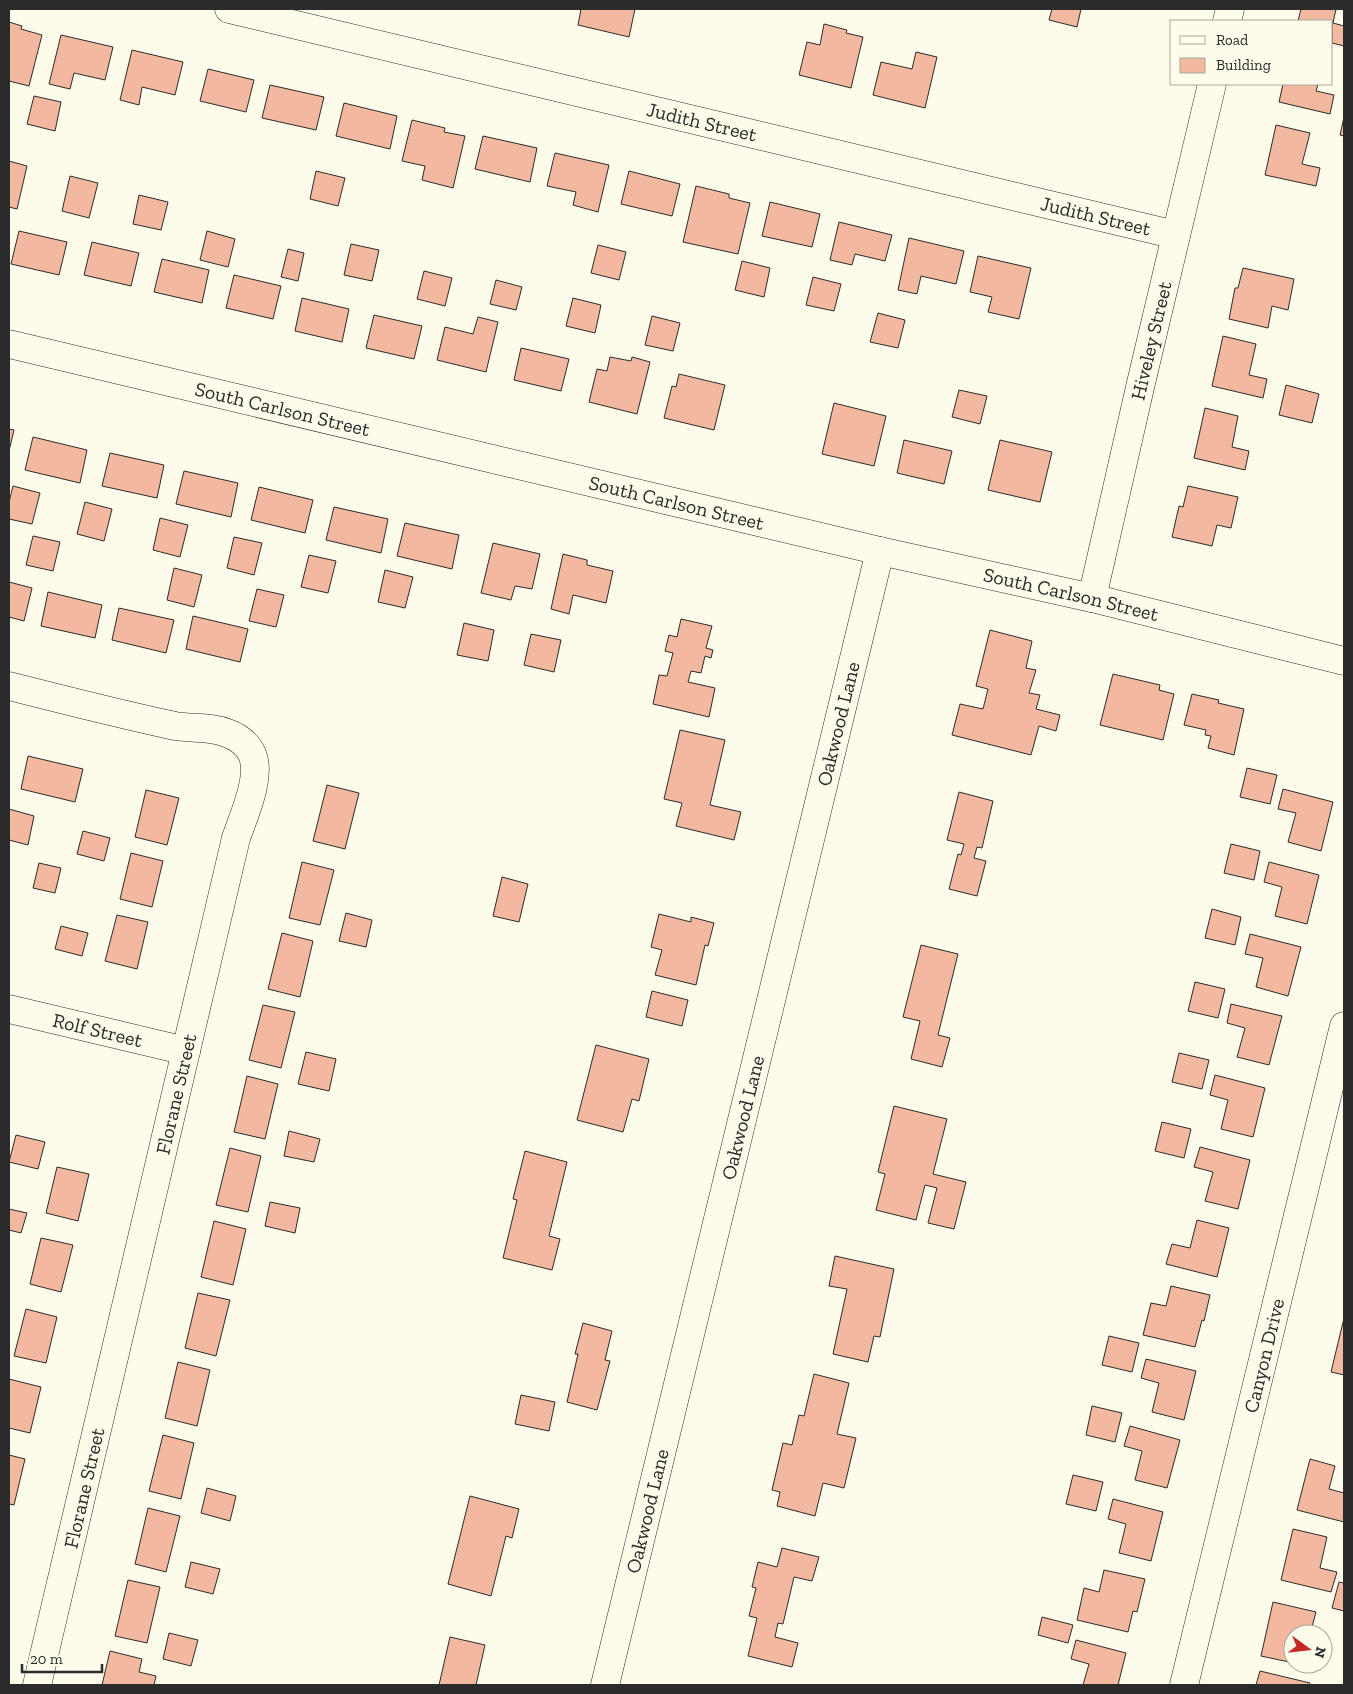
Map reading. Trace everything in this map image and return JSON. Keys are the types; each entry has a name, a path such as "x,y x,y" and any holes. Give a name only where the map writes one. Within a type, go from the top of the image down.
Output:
{"street":[{"name":"Judith Street","path":"229,9 1176,235"},
{"name":"Hiveley Street","path":"1092,598 1212,85"},
{"name":"South Carlson Street","path":"9,344 880,551 1092,598 1344,661"},
{"name":"Oakwood Lane","path":"605,1685 880,551"},
{"name":"Florane Street","path":"9,686 178,726 212,728 239,738 246,743 256,765 254,784 236,838 37,1685"},
{"name":"Rolf Street","path":"9,1009 186,1051"},
{"name":"Canyon Drive","path":"1184,1685 1344,1026"}],"building":[{"path":"581,9 635,9 629,37 578,25"},
{"path":"1052,9 1081,9 1077,27 1049,20"},
{"path":"1301,9 1336,9 1333,23 1333,20 1298,20"},
{"path":"9,22 22,26 21,29 42,35 29,86 9,81"},
{"path":"1333,23 1344,26 1344,46 1333,43"},
{"path":"824,24 847,30 846,33 863,37 851,88 799,75 807,42 820,45"},
{"path":"61,35 113,47 105,80 74,73 70,89 49,84"},
{"path":"132,50 183,62 175,95 142,87 139,105 120,100"},
{"path":"916,52 937,57 925,108 873,95 881,62 912,69"},
{"path":"208,69 254,80 246,112 200,101"},
{"path":"270,85 324,97 316,130 262,118"},
{"path":"1283,85 1318,85 1316,91 1334,95 1330,114 1279,102"},
{"path":"34,96 61,102 55,131 27,124"},
{"path":"344,103 397,116 390,149 336,136"},
{"path":"1344,117 1344,136 1340,135"},
{"path":"412,120 445,128 444,132 465,136 453,188 422,180 425,166 402,161"},
{"path":"1276,125 1310,133 1302,164 1320,168 1316,186 1265,175"},
{"path":"483,136 537,148 530,182 475,169"},
{"path":"555,153 609,165 598,212 573,205 576,192 547,186"},
{"path":"9,161 27,166 17,209 9,207"},
{"path":"316,171 345,178 338,206 310,199"},
{"path":"629,171 680,184 672,216 621,204"},
{"path":"70,176 98,183 89,218 62,211"},
{"path":"696,186 729,194 729,198 750,203 738,254 683,242"},
{"path":"139,195 168,202 161,230 133,224"},
{"path":"770,202 820,214 812,247 762,236"},
{"path":"839,222 892,235 885,261 855,254 852,265 830,260"},
{"path":"19,231 67,242 59,275 11,264"},
{"path":"207,231 235,239 228,267 200,260"},
{"path":"909,238 964,251 956,284 921,276 917,294 898,290"},
{"path":"92,242 139,253 131,286 84,275"},
{"path":"351,244 379,250 372,281 344,275"},
{"path":"598,245 626,252 619,280 591,273"},
{"path":"288,249 304,253 298,281 281,277"},
{"path":"978,256 1031,268 1019,319 988,312 992,297 970,292"},
{"path":"162,259 209,270 202,303 154,292"},
{"path":"742,261 770,268 764,297 735,290"},
{"path":"1243,268 1294,279 1288,310 1272,306 1268,328 1229,319 1235,288 1238,288"},
{"path":"424,271 452,278 445,306 417,299"},
{"path":"234,275 281,286 273,319 226,308"},
{"path":"813,277 841,284 834,311 806,305"},
{"path":"496,280 522,287 516,310 490,304"},
{"path":"302,298 349,309 342,342 295,331"},
{"path":"573,298 601,305 595,333 566,326"},
{"path":"878,313 905,320 898,348 870,342"},
{"path":"374,315 422,326 414,359 366,348"},
{"path":"652,316 680,323 673,351 645,345"},
{"path":"478,317 498,322 486,372 437,360 445,327 473,334"},
{"path":"1223,336 1256,344 1249,375 1267,379 1263,398 1212,386"},
{"path":"521,348 569,359 561,391 514,380"},
{"path":"610,357 631,361 632,357 650,362 637,414 589,402 597,369 607,371"},
{"path":"679,374 725,385 714,430 664,418 672,386 676,387"},
{"path":"1286,385 1319,394 1312,423 1279,415"},
{"path":"959,390 987,396 980,424 952,417"},
{"path":"834,403 886,416 874,466 822,454"},
{"path":"1205,408 1238,416 1232,447 1249,451 1245,470 1194,458"},
{"path":"9,429 14,430 9,451"},
{"path":"33,437 87,450 80,483 25,470"},
{"path":"904,440 952,451 944,484 897,473"},
{"path":"1000,440 1052,452 1040,502 988,490"},
{"path":"110,453 164,465 157,498 102,486"},
{"path":"184,471 238,483 231,517 176,504"},
{"path":"13,486 40,493 32,524 9,519 9,502"},
{"path":"1188,486 1238,497 1231,528 1217,525 1212,546 1172,537 1179,506 1183,507"},
{"path":"259,487 313,500 305,533 251,520"},
{"path":"85,502 112,509 104,541 77,534"},
{"path":"334,507 388,519 381,553 326,540"},
{"path":"160,518 188,525 180,557 153,550"},
{"path":"405,523 459,535 452,569 397,556"},
{"path":"33,536 60,542 53,571 26,565"},
{"path":"234,537 262,543 254,575 227,568"},
{"path":"493,543 540,554 532,589 515,586 511,600 481,593"},
{"path":"563,554 587,560 587,565 613,571 606,603 573,595 569,614 551,609"},
{"path":"309,555 336,561 328,593 301,587"},
{"path":"174,568 202,575 194,607 167,600"},
{"path":"385,570 413,577 405,608 378,602"},
{"path":"9,582 32,588 24,621 9,617"},
{"path":"257,589 284,595 276,627 249,621"},
{"path":"48,592 102,605 95,638 41,626"},
{"path":"119,608 174,620 166,653 112,640"},
{"path":"193,616 248,629 240,662 186,649"},
{"path":"681,619 712,626 706,648 713,650 711,658 705,656 701,673 691,671 688,682 715,688 709,717 653,704 659,675 667,676 673,653 665,651 669,635 677,637"},
{"path":"464,623 494,630 488,661 457,655"},
{"path":"990,630 1032,641 1026,668 1036,670 1029,693 1040,695 1036,709 1060,715 1056,731 1039,726 1031,755 952,735 960,704 983,709 988,689 976,686"},
{"path":"531,634 561,640 554,672 524,665"},
{"path":"1113,674 1160,685 1159,690 1174,694 1163,740 1100,725"},
{"path":"1192,694 1219,700 1218,703 1244,709 1234,755 1208,748 1211,736 1205,735 1206,730 1184,725"},
{"path":"680,730 725,740 710,805 741,812 734,840 676,826 682,803 664,799"},
{"path":"28,756 83,769 75,802 21,789"},
{"path":"1247,768 1277,775 1270,804 1240,797"},
{"path":"327,785 359,793 345,849 313,841"},
{"path":"1283,789 1333,802 1321,851 1288,842 1296,813 1278,809"},
{"path":"146,790 179,798 167,845 135,837"},
{"path":"959,792 993,801 982,848 977,847 974,858 986,861 977,896 949,889 958,854 961,855 964,844 947,840"},
{"path":"9,809 34,816 28,845 9,840"},
{"path":"83,831 110,838 104,861 77,854"},
{"path":"1231,844 1260,851 1254,880 1224,873"},
{"path":"131,853 163,861 152,907 120,899"},
{"path":"302,862 334,870 320,925 289,918"},
{"path":"1269,862 1319,875 1307,924 1275,916 1282,887 1264,882"},
{"path":"39,863 61,868 55,893 33,888"},
{"path":"502,877 528,884 519,922 493,916"},
{"path":"1212,909 1241,917 1235,945 1205,938"},
{"path":"346,913 372,920 366,947 339,941"},
{"path":"659,914 691,922 691,917 714,923 708,946 705,945 696,985 655,975 662,950 651,947"},
{"path":"117,915 148,922 137,969 105,961"},
{"path":"61,926 88,933 82,956 55,949"},
{"path":"282,933 313,941 300,997 268,989"},
{"path":"1250,934 1301,947 1288,996 1256,987 1263,958 1245,954"},
{"path":"921,945 958,954 938,1035 950,1038 942,1067 911,1059 920,1021 903,1017"},
{"path":"1195,982 1225,989 1218,1018 1188,1011"},
{"path":"652,991 688,1000 682,1026 646,1017"},
{"path":"1231,1004 1282,1016 1269,1065 1237,1057 1245,1028 1227,1023"},
{"path":"263,1005 295,1012 281,1068 249,1060"},
{"path":"596,1045 649,1059 639,1101 632,1099 623,1132 577,1120"},
{"path":"306,1052 336,1059 329,1091 298,1084"},
{"path":"1179,1053 1209,1060 1202,1089 1172,1082"},
{"path":"1215,1075 1265,1088 1253,1137 1221,1129 1228,1100 1210,1095"},
{"path":"247,1076 278,1084 265,1139 234,1132"},
{"path":"894,1106 947,1119 933,1174 966,1182 954,1229 928,1223 937,1188 925,1185 916,1220 876,1210 885,1174 878,1172"},
{"path":"1162,1122 1191,1129 1184,1158 1155,1151"},
{"path":"289,1131 320,1139 314,1162 284,1156"},
{"path":"16,1135 45,1142 38,1169 9,1162"},
{"path":"1200,1147 1250,1160 1238,1209 1205,1201 1213,1172 1194,1167"},
{"path":"230,1148 261,1156 248,1212 216,1205"},
{"path":"525,1151 567,1162 549,1236 560,1239 552,1270 503,1258 517,1200 513,1199"},
{"path":"57,1167 89,1174 78,1221 46,1213"},
{"path":"270,1202 300,1208 295,1233 265,1226"},
{"path":"9,1209 27,1213 21,1233 9,1230"},
{"path":"1197,1220 1229,1228 1217,1277 1166,1264 1172,1244 1190,1248"},
{"path":"214,1221 246,1229 233,1285 201,1277"},
{"path":"41,1238 73,1245 61,1292 30,1284"},
{"path":"835,1256 894,1269 880,1337 874,1336 868,1362 833,1354 847,1289 829,1286"},
{"path":"1171,1286 1210,1295 1195,1347 1143,1335 1151,1303 1166,1306"},
{"path":"198,1293 230,1300 216,1356 185,1348"},
{"path":"26,1309 57,1317 46,1363 14,1356"},
{"path":"1344,1318 1344,1375 1331,1372"},
{"path":"583,1323 612,1331 605,1360 610,1361 597,1410 567,1402 578,1354 575,1354"},
{"path":"1109,1336 1139,1343 1132,1372 1102,1365"},
{"path":"1146,1359 1196,1371 1184,1420 1152,1412 1159,1383 1141,1378"},
{"path":"178,1362 210,1370 197,1426 165,1418"},
{"path":"814,1374 849,1383 837,1434 856,1438 844,1488 823,1483 815,1516 777,1506 780,1492 772,1490 783,1443 792,1445 799,1415 804,1416"},
{"path":"9,1379 41,1387 30,1433 9,1428"},
{"path":"521,1395 555,1402 549,1431 515,1424"},
{"path":"1092,1406 1122,1413 1115,1442 1086,1435"},
{"path":"1130,1426 1180,1440 1167,1488 1135,1480 1142,1451 1124,1446"},
{"path":"163,1435 194,1443 181,1499 149,1491"},
{"path":"9,1455 25,1459 14,1505 9,1504"},
{"path":"1310,1459 1335,1466 1329,1489 1344,1493 1344,1522 1297,1510"},
{"path":"1073,1475 1103,1482 1096,1511 1066,1504"},
{"path":"207,1488 236,1496 230,1521 201,1513"},
{"path":"470,1496 519,1509 512,1538 506,1536 491,1596 448,1584"},
{"path":"1113,1499 1163,1512 1151,1561 1119,1553 1126,1524 1108,1519"},
{"path":"148,1508 180,1516 166,1572 135,1564"},
{"path":"1293,1529 1327,1537 1320,1568 1337,1572 1331,1592 1281,1580"},
{"path":"782,1548 819,1557 812,1581 794,1577 783,1624 778,1623 775,1637 798,1643 792,1667 748,1656 757,1618 749,1616 756,1588 752,1587 758,1562 777,1567"},
{"path":"191,1562 220,1569 213,1594 185,1587"},
{"path":"1104,1570 1145,1579 1137,1612 1133,1611 1128,1632 1077,1620 1084,1588 1099,1592"},
{"path":"128,1580 160,1587 147,1643 115,1636"},
{"path":"1339,1582 1344,1583 1344,1611 1332,1608"},
{"path":"1273,1602 1316,1612 1313,1624 1283,1624 1283,1661 1261,1656"},
{"path":"1042,1617 1073,1625 1068,1643 1038,1635"},
{"path":"169,1633 198,1640 191,1666 163,1659"},
{"path":"450,1637 485,1645 476,1685 439,1685"},
{"path":"1076,1640 1126,1653 1118,1685 1083,1685 1089,1664 1071,1659"},
{"path":"110,1651 142,1659 139,1672 156,1676 154,1685 102,1685"},
{"path":"1260,1671 1310,1683 1309,1685 1256,1685"}]}
